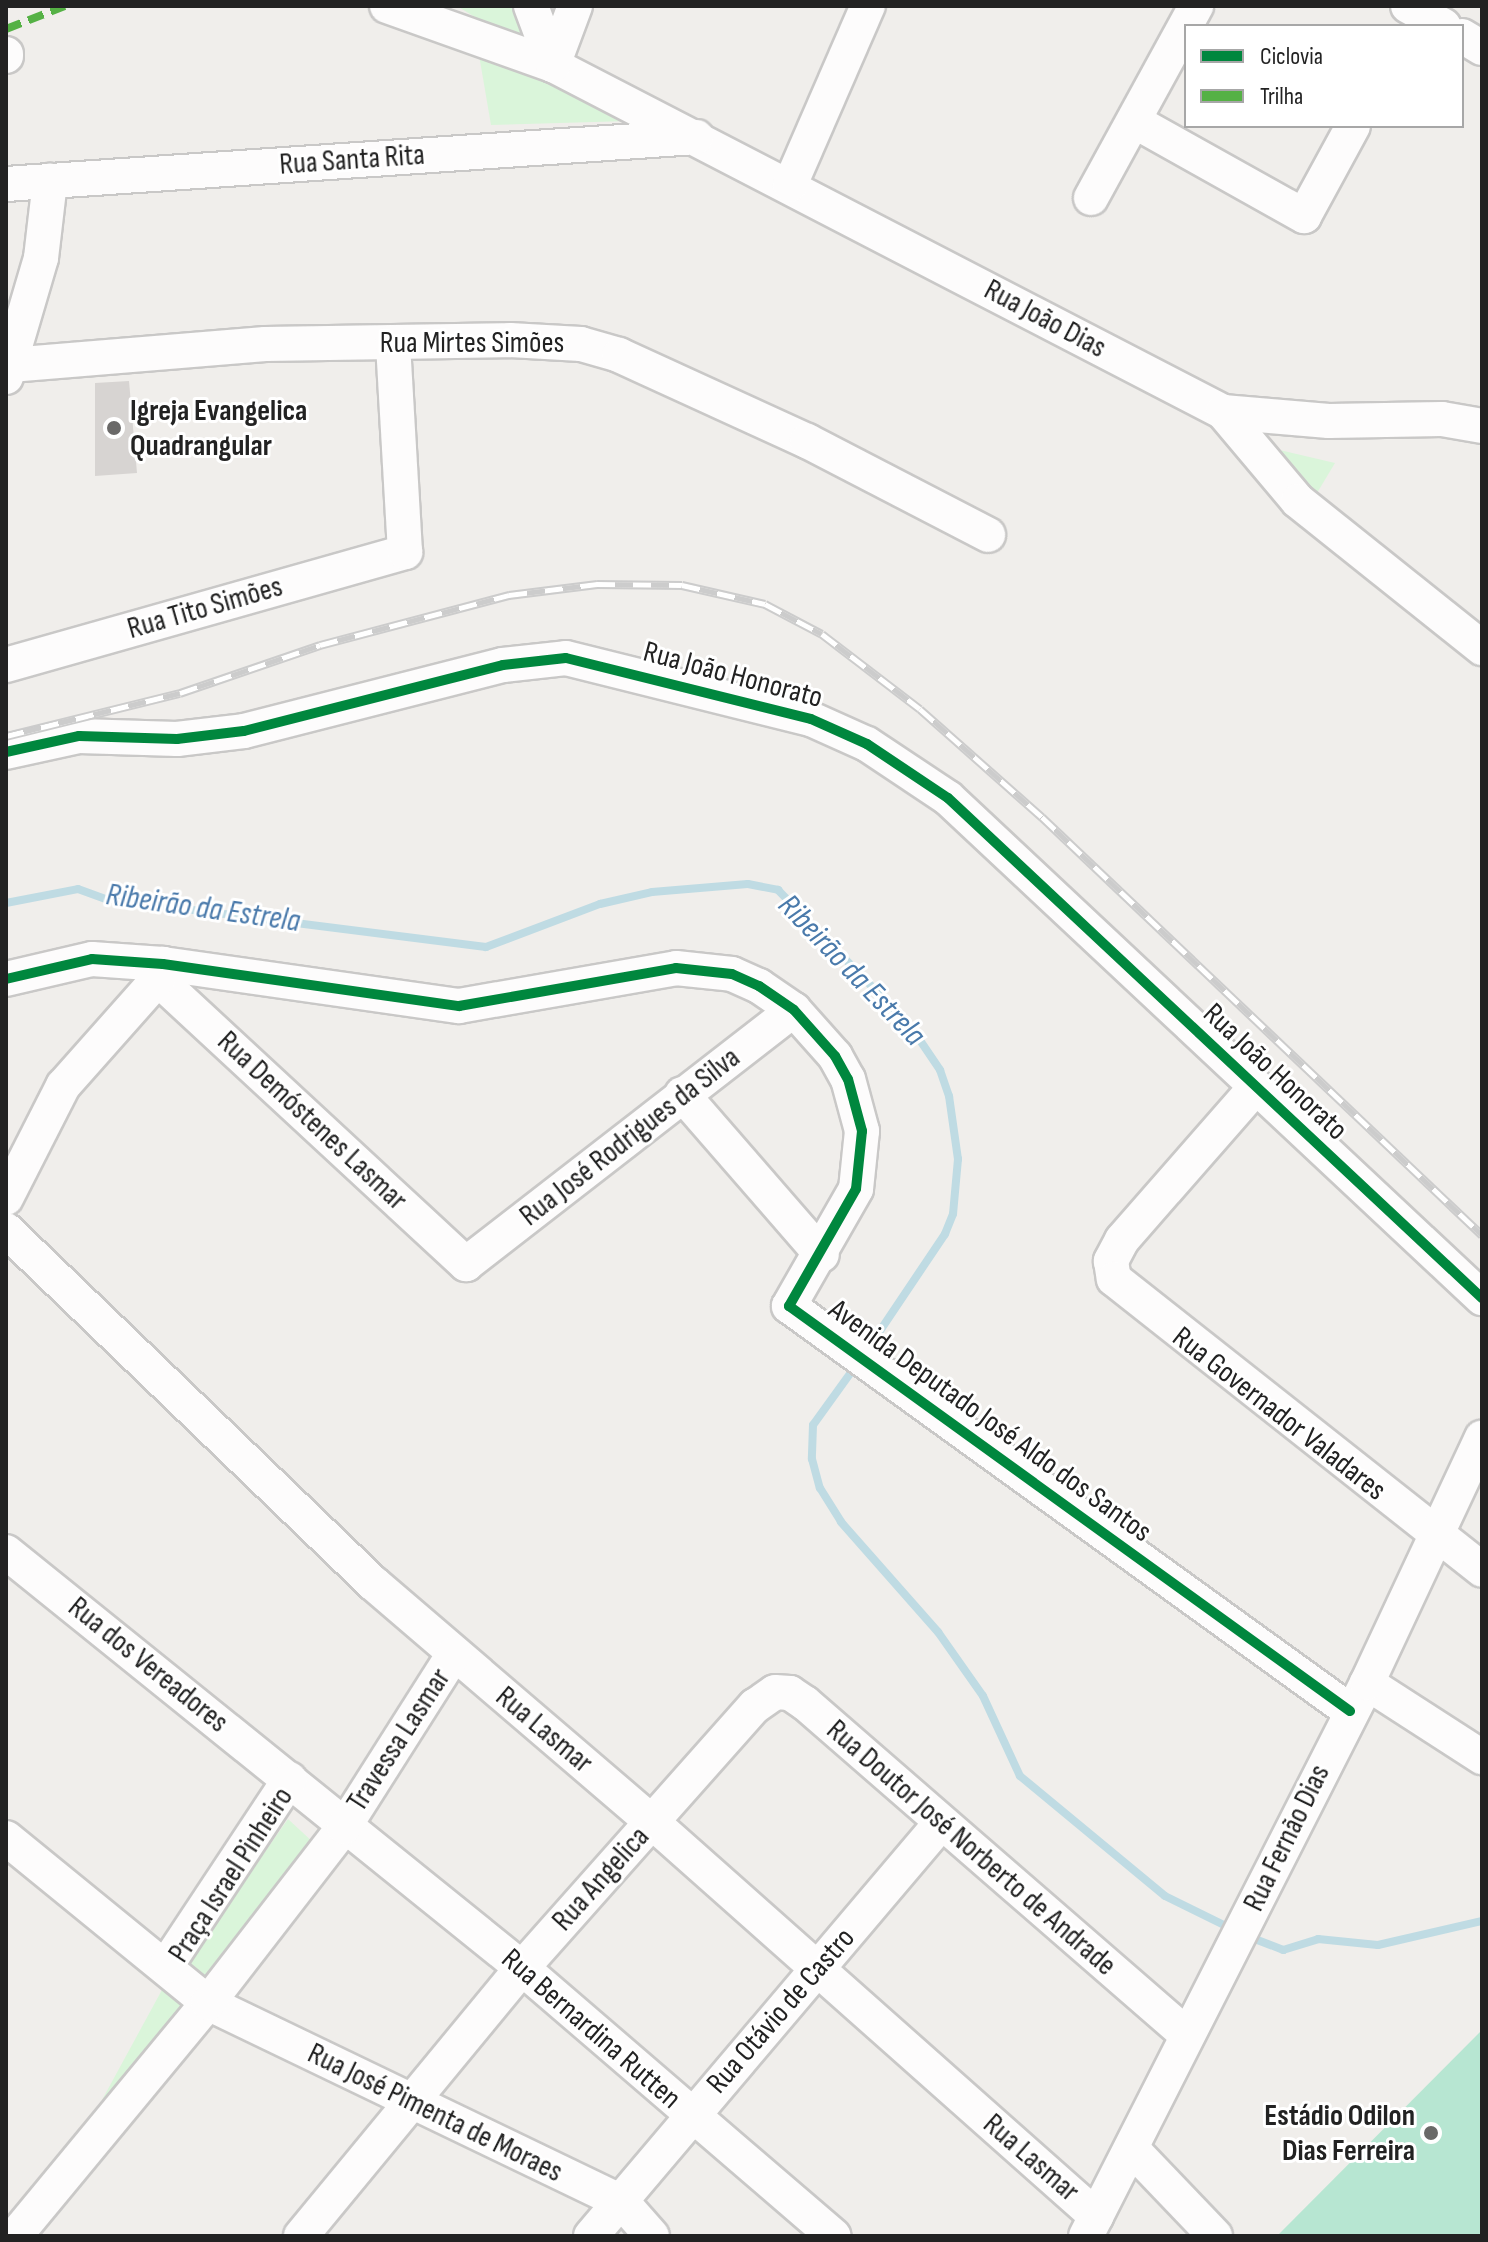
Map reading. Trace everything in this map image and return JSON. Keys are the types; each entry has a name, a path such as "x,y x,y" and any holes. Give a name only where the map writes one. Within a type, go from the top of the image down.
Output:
{"street":[{"name":"Rua João Dias","path":"387,6 440,13 553,65 699,137 1223,412 1274,479 1298,501 1482,648"},
{"path":"531,6 553,65"},
{"path":"553,65 575,6"},
{"path":"790,185 868,6"},
{"path":"1186,24 1196,6"},
{"path":"1091,198 1184,28"},
{"path":"1464,37 1482,48"},
{"path":"1134,121 1304,216 1352,128"},
{"name":"Rua Santa Rita","path":"6,184 699,137"},
{"path":"8,371 41,258 50,181"},
{"name":"Rua Mirtes Simões","path":"8,371 265,344 545,340 619,355 807,441 988,535"},
{"name":"Rua Tito Simões","path":"6,665 405,552 393,342"},
{"path":"1223,412 1329,421 1442,419 1482,426"},
{"name":"Rua João Honorato","path":"6,752 79,736 177,739 244,731 503,665 557,658 772,706 867,744 948,798 1482,1298"},
{"name":"Avenida Deputado José Aldo dos Santos","path":"6,979 92,959 160,972 459,1006 676,968 707,969 759,986 794,1010 835,1056 848,1079 862,1131 856,1189 822,1255 789,1306 1358,1697 1482,1757"},
{"path":"6,1198 80,1061 160,972"},
{"name":"Rua Demóstenes Lasmar","path":"160,972 466,1264"},
{"name":"Rua José Rodrigues da Silva","path":"466,1264 794,1010"},
{"name":"Rua Governador Valadares","path":"1255,1088 1122,1240 1111,1261 1119,1287 1482,1570"},
{"path":"682,1094 822,1255"},
{"name":"Rua Lasmar","path":"6,1230 373,1583 652,1822 819,1971 1091,2226"},
{"name":"Rua Fernão Dias","path":"1091,2226 1259,1897 1482,1438"},
{"name":"Rua dos Vereadores","path":"6,1552 290,1779"},
{"name":"Travessa Lasmar","path":"344,1827 454,1654"},
{"name":"Rua Doutor José Norberto de Andrade","path":"751,1711 775,1692 790,1693 1187,2035"},
{"name":"Rua Angelica","path":"301,2236 522,1968 751,1711"},
{"name":"Praça Israel Pinheiro","path":"20,2226 208,2003 344,1827 290,1779 166,1966 208,2003"},
{"name":"Rua Otávio de Castro","path":"591,2236 622,2202 690,2114 819,1971 941,1823"},
{"name":"Rua Bernardina Rutten","path":"344,1827 522,1968 834,2236"},
{"path":"6,1838 166,1966"},
{"name":"Rua José Pimenta de Moraes","path":"208,2003 622,2202 652,2236"},
{"path":"1132,2149 1215,2236"}],"green space":[{"path":"457,6 512,6 529,43 525,48"},
{"path":"479,55 514,62 628,121 491,125"},
{"path":"1271,448 1335,463 1317,493"},
{"path":"288,1819 315,1844 208,1986 185,1966"},
{"path":"163,1988 193,2012 100,2118 102,2100"},
{"name":"Estádio Odilon Dias Ferreira","path":"1482,2030 1482,2236 1277,2236"}],"building":[{"name":"Igreja Evangelica Quadrangular","path":"129,381 137,473 95,476 95,383"}],"waterway":[{"name":"Ribeirão da Estrela","path":"6,903 78,889 106,899 486,947 600,904 652,892 748,884 778,890 911,1027 940,1070 949,1096 958,1159 953,1214 945,1234 865,1353"},
{"name":"Ribeirão da Estrela","path":"857,1364 813,1425 812,1459 820,1488 841,1522 938,1632 983,1696 1020,1776 1165,1896 1234,1930"},
{"name":"Ribeirão da Estrela","path":"1247,1936 1283,1950 1318,1939 1378,1945 1482,1921"}],"railway":[{"path":"6,736 180,693 320,645 509,595 597,584 682,585 765,604 822,634 920,709 1042,817 1482,1235"}],"marked path":[{"path":"6,29 65,6"}],"cycle path":[{"path":"6,752 79,736 177,739 244,731 503,665 566,658 811,719 867,744 948,798 1482,1298"},
{"path":"6,979 92,959 163,964 459,1006 676,968 732,974 759,986 794,1010 835,1056 848,1079 862,1131 856,1189 789,1306 1350,1711"}],"place":[{"name":"Igreja Evangelica Quadrangular","path":"114,428"},
{"name":"Estádio Odilon Dias Ferreira","path":"1431,2133"}]}
